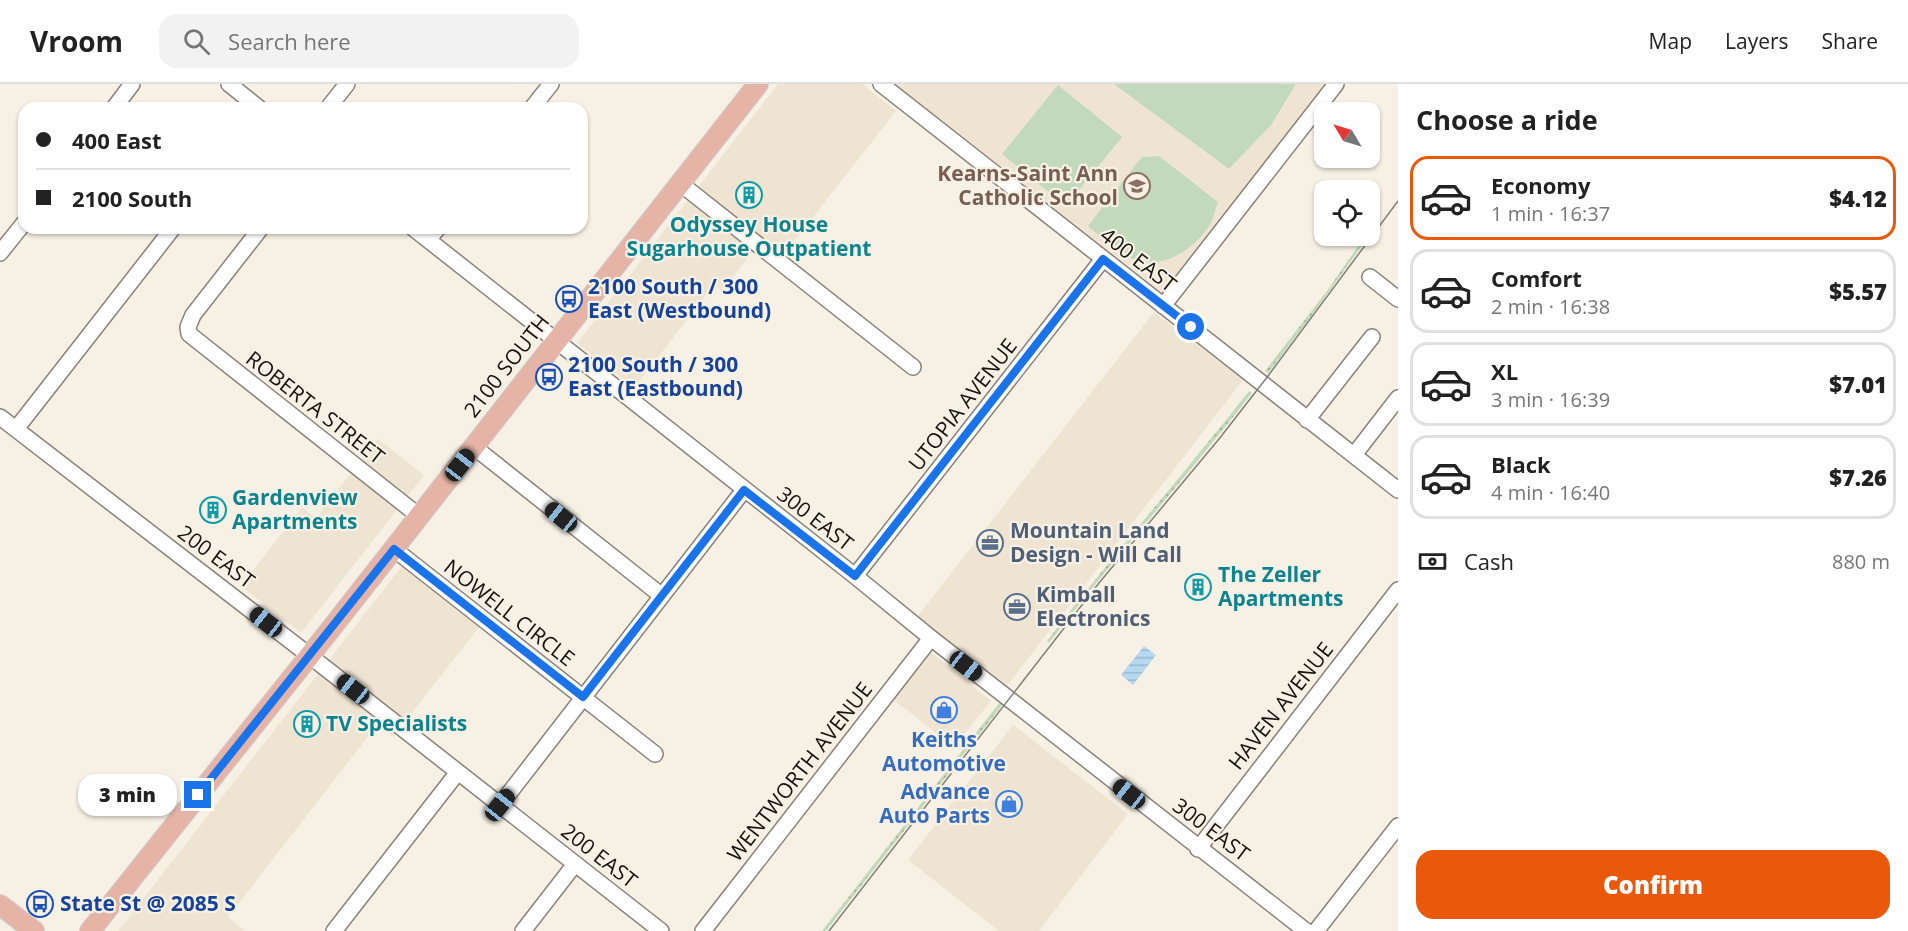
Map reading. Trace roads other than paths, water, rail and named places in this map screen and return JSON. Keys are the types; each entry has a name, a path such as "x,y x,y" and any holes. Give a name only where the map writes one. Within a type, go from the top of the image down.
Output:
{"main road":[{"name":"2100 SOUTH","path":"90,931 310,656 759,84"},
{"path":"0,904 34,931"}],"street":[{"path":"118,102 132,84"},
{"path":"229,84 252,102"},
{"path":"333,102 347,84"},
{"path":"537,102 551,84"},
{"name":"400 EAST","path":"881,84 1398,490"},
{"path":"1163,306 1336,84"},
{"path":"681,184 913,367"},
{"path":"0,253 18,230"},
{"path":"16,429 168,234"},
{"name":"ROBERTA STREET","path":"256,234 193,315 188,323 188,331 194,340 419,516"},
{"name":"300 EAST","path":"433,234 557,341 930,638 1306,931"},
{"name":"UTOPIA AVENUE","path":"855,576 1103,259"},
{"path":"1370,278 1398,299"},
{"path":"1307,420 1372,337"},
{"path":"1354,455 1398,398"},
{"name":"200 EAST","path":"0,417 661,931"},
{"path":"474,447 662,596"},
{"path":"500,805 744,490"},
{"name":"NOWELL CIRCLE","path":"394,549 655,754"},
{"name":"HAVEN AVENUE","path":"1198,849 1398,590"},
{"name":"WENTWORTH AVENUE","path":"703,931 930,638"},
{"path":"334,931 458,772"},
{"path":"1316,931 1398,826"},
{"path":"523,931 575,864"}],"water":[{"path":"1144,646 1156,655 1133,685 1121,675"}],"tram line":[{"path":"829,931 1099,583 1219,439 1398,201"}],"place":[{"name":"Kearns-Saint Ann Catholic School","path":"1137,186"},
{"name":"Odyssey House Sugarhouse Outpatient","path":"749,195"},
{"name":"2100 South / 300 East (Westbound)","path":"569,299"},
{"name":"2100 South / 300 East (Eastbound)","path":"549,377"},
{"name":"Gardenview Apartments","path":"213,510"},
{"name":"Mountain Land Design - Will Call","path":"990,543"},
{"name":"The Zeller Apartments","path":"1198,587"},
{"name":"Kimball Electronics","path":"1017,607"},
{"name":"Keiths Automotive","path":"944,710"},
{"name":"TV Specialists","path":"307,724"},
{"name":"Advance Auto Parts","path":"1009,804"},
{"name":"State St @ 2085 S","path":"40,904"}]}
